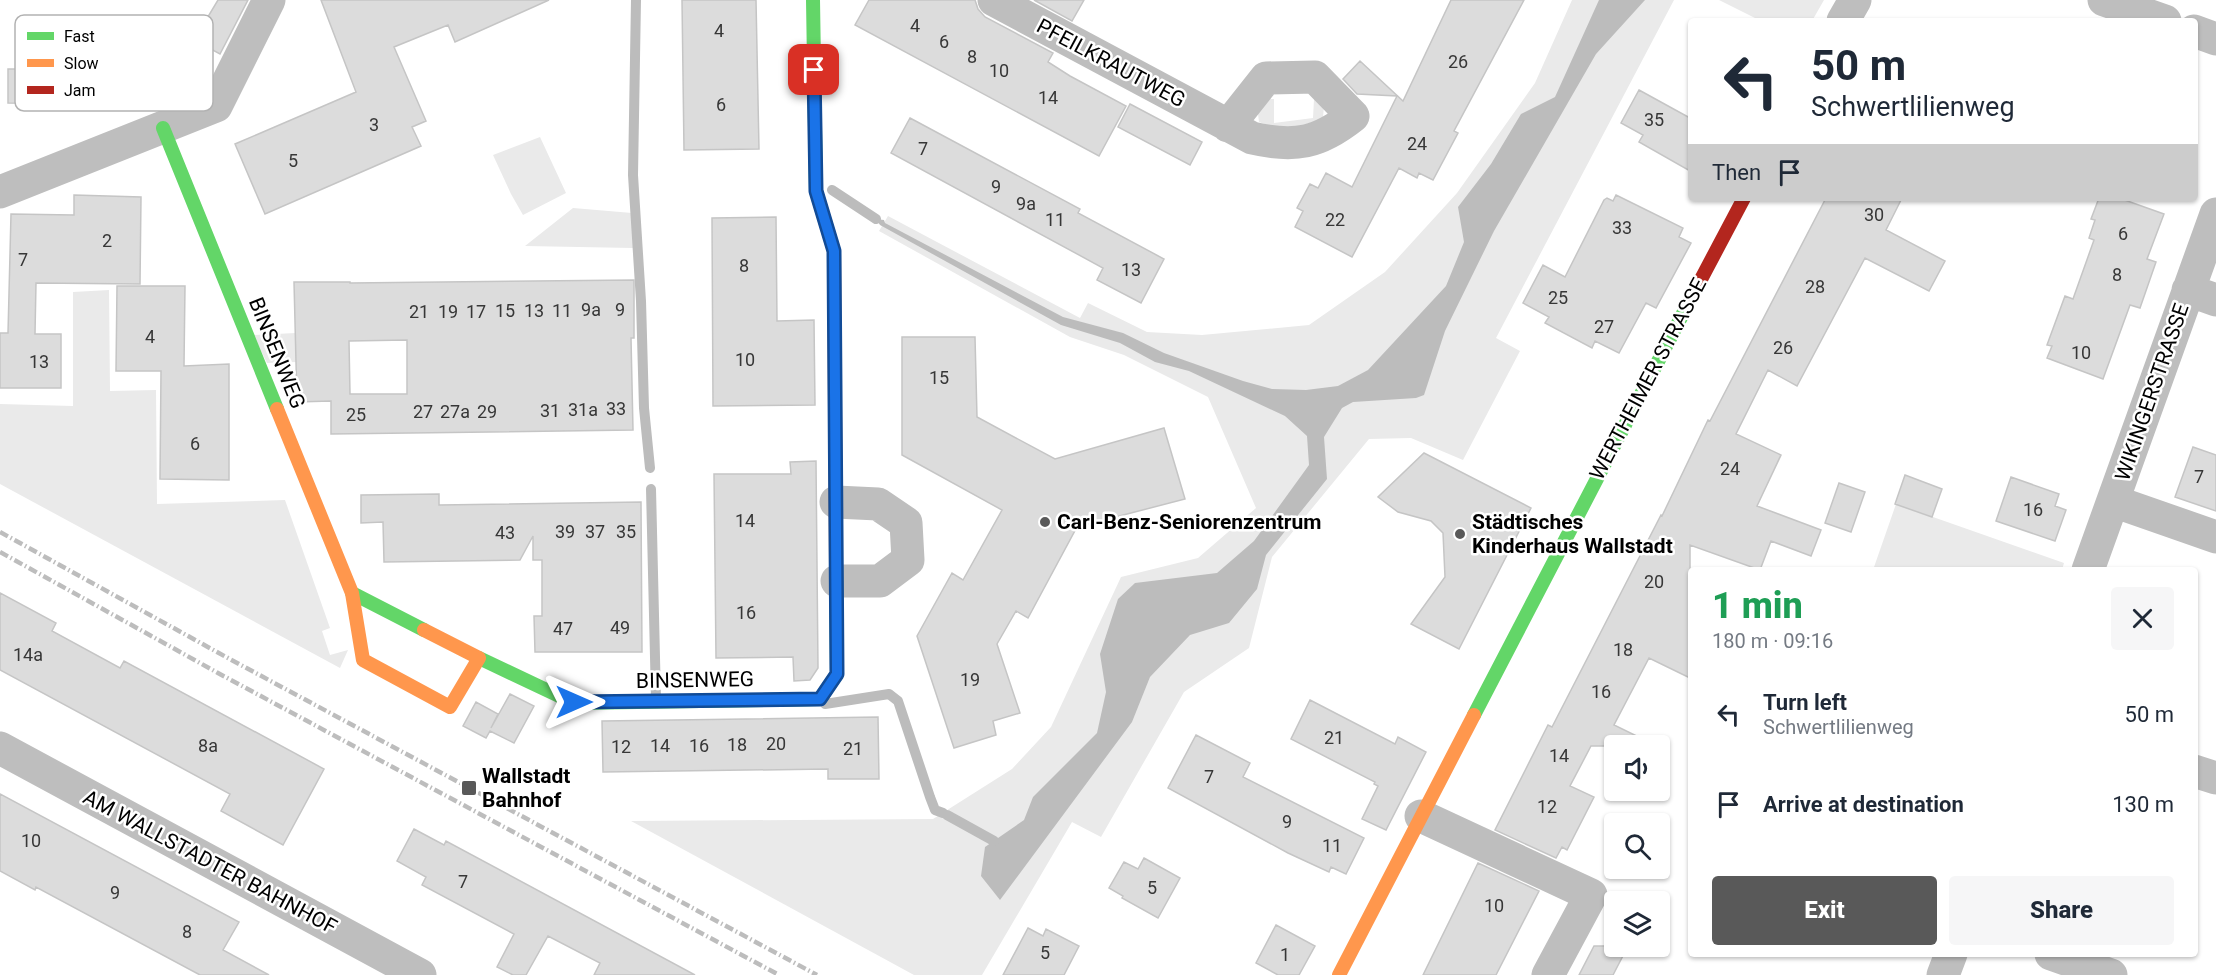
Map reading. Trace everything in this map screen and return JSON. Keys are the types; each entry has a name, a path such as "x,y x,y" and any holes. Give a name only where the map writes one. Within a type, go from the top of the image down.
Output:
{"street":[{"path":"213,107 216,106 269,0"},
{"path":"813,0 816,191 834,251 836,502 837,581 880,581 908,560 906,523 878,504 836,502"},
{"name":"PFEILKRAUTWEG","path":"994,0 1228,126"},
{"path":"1845,18 1854,0"},
{"path":"2104,0 2156,18"},
{"path":"2198,32 2216,39"},
{"path":"0,192 204,111"},
{"name":"BINSENWEG","path":"163,128 352,593 363,660 450,707 478,658"},
{"name":"WERTHEIMER STRASSE","path":"1339,975 1742,201"},
{"name":"WIKINGERSTRASSE","path":"2089,567 2114,501 2202,295 2216,214"},
{"path":"2114,501 2216,537"},
{"name":"BINSENWEG","path":"352,593 478,658 560,698 574,702 820,699 837,674 837,581"},
{"name":"AM WALLSTADTER BAHNHOF","path":"0,748 415,974"},
{"path":"2198,772 2216,778"},
{"path":"1420,816 1591,895 1548,975"},
{"path":"1943,975 1950,957"},
{"path":"2060,957 2111,975"}],"shaded area":[{"path":"1572,0 1674,0 1496,338 1520,351 1463,460 1411,438 1369,439 1272,557 1249,648 1184,692 1101,837 1072,822 982,975 914,975 631,821 933,819 1012,769 1051,727 1121,577 1198,558 1256,508 1208,397 1124,355 1070,337 879,231 888,216 1080,318 1088,303 1147,332 1202,335 1309,325 1385,272 1457,193 1535,83"},
{"path":"1599,0 1645,0 1596,54 1494,231 1445,331 1424,395 1416,398 1353,402 1342,408 1324,437 1327,479 1266,555 1257,589 1229,623 1190,635 1150,677 1132,722 1000,900 981,876 985,847 1024,820 1033,797 1097,733 1106,692 1100,654 1118,599 1135,583 1217,573 1254,541 1309,465 1307,436 1285,416 1189,371 1155,362 1120,343 1061,325 880,225 876,219 884,220 885,223 1063,317 1123,333 1164,353 1272,389 1306,390 1338,386 1368,370 1446,286 1464,242 1458,207 1491,164 1521,114 1555,97"},
{"path":"1719,0 1824,0 1814,18 1755,18"},
{"path":"1262,99 1274,99 1274,123 1313,118 1314,99 1324,105 1323,118 1291,127 1267,125 1259,122 1257,106"},
{"path":"540,137 566,193 523,215 493,155"},
{"path":"573,208 632,213 633,248 525,246"},
{"path":"109,290 110,391 156,390 157,504 285,500 330,628 322,631 330,655 348,650 340,668 0,484 0,404 73,406 73,292"},
{"path":"296,333 296,362 267,363 253,335"},
{"path":"1896,504 2064,563 2063,567 1874,567"}],"building":[{"path":"218,0 248,0 220,54 213,50 213,15 209,15"},
{"path":"321,0 549,0 455,42 448,25 394,47 426,121 412,127 421,146 265,214 235,144 356,92"},
{"path":"682,0 756,0 759,149 684,150"},
{"path":"869,0 975,0 978,9 985,17 1053,53 1048,62 1126,106 1099,156 855,25"},
{"path":"1034,0 1084,0 1072,21"},
{"path":"1451,0 1524,0 1454,131 1458,133 1433,180 1419,173 1417,178 1399,168 1352,257 1295,227 1303,211 1297,208 1310,184 1318,188 1326,173 1352,187 1397,96 1357,94 1343,79 1360,61 1403,101"},
{"path":"8,69 15,69 15,103 8,103"},
{"path":"1639,90 1688,117 1688,170 1639,142 1643,135 1621,123"},
{"path":"1130,104 1202,142 1190,165 1118,127"},
{"path":"910,118 1080,209 1078,213 1164,259 1141,303 1097,280 1103,268 891,153"},
{"path":"74,195 141,197 140,284 36,283 35,334 61,334 61,388 0,388 0,333 8,333 11,214 74,215"},
{"path":"1616,195 1683,228 1679,237 1691,243 1656,308 1646,303 1619,353 1595,341 1592,348 1545,323 1549,317 1523,303 1543,265 1565,277 1604,200 1607,198 1613,201"},
{"path":"1824,201 1900,201 1886,230 1945,261 1929,291 1865,258 1797,386 1768,370 1736,434 1781,455 1757,506 1821,530 1811,556 1771,541 1761,567 1752,567 1690,545 1688,677 1649,658 1614,725 1634,735 1604,735 1604,746 1591,746 1570,786 1594,797 1567,850 1562,847 1556,858 1495,830 1548,725 1552,727 1662,516 1708,420 1710,421"},
{"path":"2098,201 2127,201 2164,214 2147,259 2156,262 2140,308 2130,305 2103,379 2047,358 2052,346 2047,345 2065,296 2073,299 2094,240 2089,238 2095,220 2091,219"},
{"path":"776,217 777,321 814,320 815,405 713,406 712,218"},
{"path":"634,280 634,338 631,338 633,430 331,434 331,401 297,402 294,282","holes":["407,340 407,394 350,394 349,341"]},
{"path":"117,286 185,286 184,366 229,364 229,480 160,479 161,371 116,371"},
{"path":"902,337 975,337 977,417 1055,459 1164,428 1185,499 1077,527 1028,618 1016,611 997,644 1020,713 993,721 996,735 954,748 917,636 952,573 963,580 1002,510 902,455"},
{"path":"2193,447 2216,455 2216,511 2175,497"},
{"path":"1424,453 1531,508 1459,649 1411,624 1445,577 1443,533 1431,521 1398,512 1378,497"},
{"path":"816,461 818,668 810,680 794,681 793,657 716,658 714,474 791,474 790,462"},
{"path":"1905,475 1942,489 1932,517 1895,504"},
{"path":"2011,477 2059,494 2055,506 2066,510 2055,541 1996,521"},
{"path":"1839,483 1865,492 1851,532 1825,523"},
{"path":"439,494 439,505 641,502 642,652 535,652 534,616 542,616 542,560 533,560 533,536 520,560 384,562 383,522 361,523 361,495"},
{"path":"0,593 56,623 52,631 120,668 124,661 324,769 283,845 221,811 230,794 0,670"},
{"path":"510,694 534,706 514,743 490,731 486,738 463,726 476,702 498,714 491,728"},
{"path":"1310,700 1395,744 1398,737 1426,752 1386,830 1362,819 1378,786 1374,784 1375,782 1291,739"},
{"path":"878,717 879,779 828,779 828,769 603,772 602,721"},
{"path":"1196,735 1250,763 1243,777 1364,838 1346,874 1331,867 1329,872 1288,853 1168,788"},
{"path":"0,794 239,922 223,950 269,975 200,975 36,887 35,890 0,871"},
{"path":"414,829 444,845 446,841 695,975 594,975 600,963 548,936 526,975 513,975 497,967 514,934 422,885 426,877 397,861"},
{"path":"1144,858 1180,878 1158,918 1109,888 1124,862 1138,869"},
{"path":"1478,863 1539,891 1496,975 1423,975"},
{"path":"1276,925 1315,946 1299,975 1278,975 1256,963"},
{"path":"1028,928 1043,936 1046,929 1079,946 1064,975 1003,975"},
{"path":"1594,946 1604,946 1604,957 1622,957 1613,975 1579,975"}],"waterway":[{"path":"636,0 633,175 641,301 644,408 650,468"},
{"path":"832,190 876,219"},
{"path":"651,489 656,699"},
{"path":"825,704 889,694 898,701 935,810 943,813"},
{"path":"947,815 994,841"}],"railway":[{"path":"0,532 226,657 817,975"},
{"path":"0,552 218,673 779,975"}],"traffic: fast":[{"path":"813,0 816,191"},
{"path":"163,128 277,409"},
{"path":"1474,715 1689,302"},
{"path":"479,658 574,703 820,699 837,674 836,563"},
{"path":"352,593 424,630"}],"traffic: slow":[{"path":"816,191 834,251 836,563"},
{"path":"277,409 352,593 363,660 450,707 479,658 424,630"},
{"path":"1339,975 1474,715"}],"traffic: jam":[{"path":"1689,302 1742,201"}],"place":[{"name":"Carl-Benz-Seniorenzentrum","path":"1045,522"},
{"name":"Städtisches Kinderhaus Wallstadt","path":"1460,534"},
{"name":"Wallstadt Bahnhof","path":"469,788"}],"route":[{"path":"574,702 820,699 837,674 834,251 816,191 814,70"}]}
